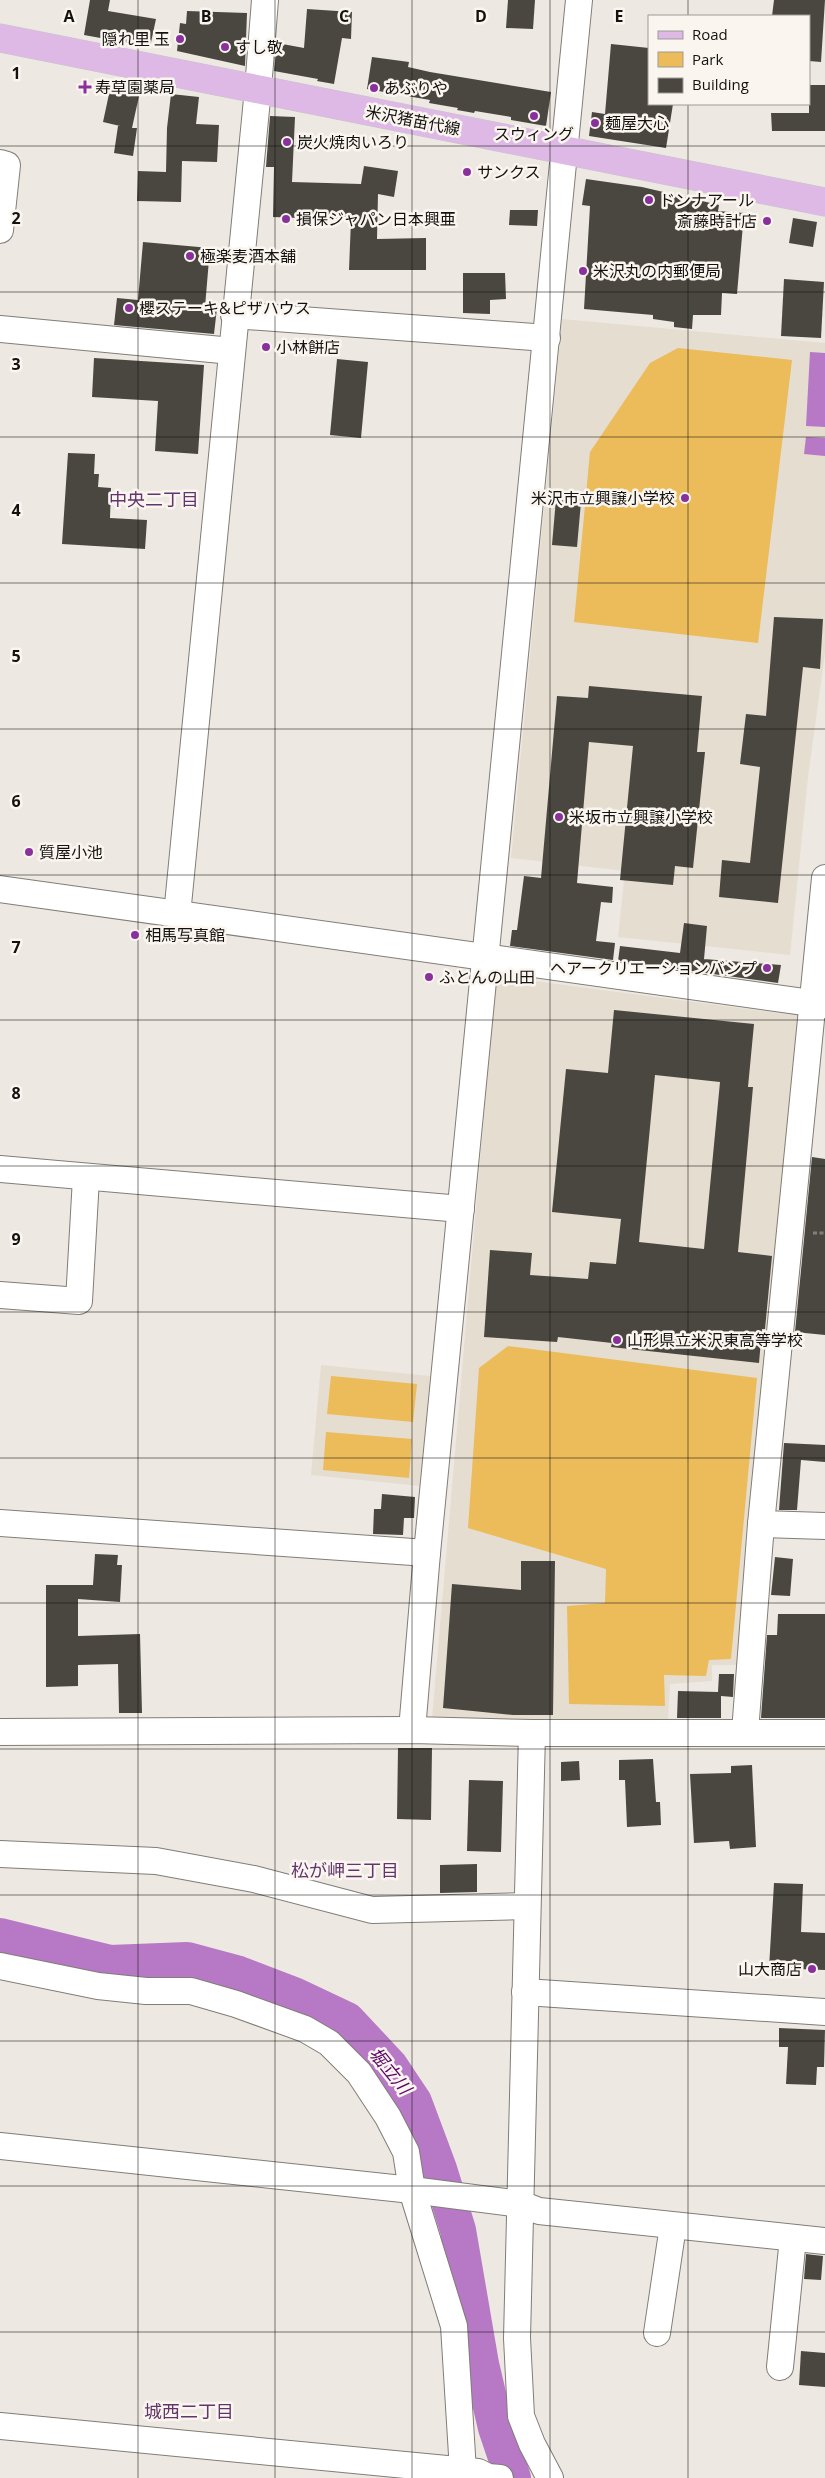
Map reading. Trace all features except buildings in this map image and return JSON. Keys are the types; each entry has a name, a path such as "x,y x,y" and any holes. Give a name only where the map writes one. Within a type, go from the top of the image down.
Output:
{"main road":[{"name":"米沢猪苗代線","path":"0,38 825,202"}],"street":[{"path":"177,915 234,316 258,89 264,0"},
{"path":"412,1730 427,1553 579,0"},
{"path":"0,163 7,165 0,230"},
{"path":"234,316 547,338"},
{"path":"0,329 232,351"},
{"path":"745,1732 761,1524 820,1004 825,878"},
{"path":"0,888 177,915 820,1004"},
{"path":"0,1169 86,1178 461,1209"},
{"path":"0,1295 79,1301 86,1178"},
{"path":"0,1523 427,1553"},
{"path":"761,1524 825,1526"},
{"path":"0,1732 412,1730 532,1733 825,1733"},
{"path":"532,1733 525,1992 522,2204 517,2338 521,2416 532,2444 550,2478"},
{"path":"0,1854 156,1861 254,1879 372,1910 528,1906"},
{"path":"0,1966 98,1986 146,1991 191,1991 236,2004 305,2029 329,2043 359,2073 383,2109 406,2152 420,2191 454,2326 481,2475 352,2470 0,2426"},
{"path":"525,1992 825,2012"},
{"path":"0,2146 420,2191 522,2204 539,2211 825,2241"},
{"path":"657,2332 673,2226"},
{"path":"780,2368 793,2238"}],"shaded area":[{"name":"米沢市立興譲小学校","path":"562,319 825,343 825,653 808,777 790,955 618,937 625,871 511,858"},
{"path":"810,352 825,353 825,427 806,426"},
{"path":"806,437 825,438 825,456 804,454"},
{"name":"山形県立米沢東高等学校","path":"496,976 801,1016 739,1665 712,1665 712,1681 670,1684 668,1720 432,1719"},
{"path":"321,1365 430,1376 420,1486 311,1475"}],"green space":[{"path":"678,348 792,360 758,643 574,622 590,452 650,363"},
{"path":"508,1346 757,1378 731,1659 709,1660 706,1676 664,1675 665,1706 569,1704 567,1606 605,1603 606,1569 468,1528 479,1368"},
{"path":"331,1376 417,1384 413,1422 327,1414"},
{"path":"326,1432 412,1439 409,1478 323,1470"}],"waterway":[{"name":"堀立川","path":"0,1936 110,1963 187,1960 239,1974 294,1995 347,2020 390,2066 414,2102 439,2169 458,2230 481,2364 496,2428 513,2478"}],"place":[{"name":"隠れ里 玉","path":"180,39"},
{"name":"すし敬","path":"225,47"},
{"name":"寿草園薬局","path":"85,87"},
{"name":"あぶりや","path":"374,88"},
{"name":"スウィング","path":"534,116"},
{"name":"麺屋大心","path":"595,123"},
{"name":"炭火焼肉いろり","path":"287,142"},
{"name":"サンクス","path":"467,172"},
{"name":"ドンナアール","path":"649,200"},
{"name":"損保ジャパン日本興亜","path":"286,219"},
{"name":"斎藤時計店","path":"767,221"},
{"name":"極楽麦酒本舗","path":"190,256"},
{"name":"米沢丸の内郵便局","path":"583,271"},
{"name":"櫻ステーキ&ピザハウス","path":"129,308"},
{"name":"小林餅店","path":"266,347"},
{"name":"米沢市立興譲小学校","path":"685,498"},
{"name":"米坂市立興譲小学校","path":"559,817"},
{"name":"質屋小池","path":"29,852"},
{"name":"相馬写真館","path":"135,935"},
{"name":"ヘアークリエーションバンプ","path":"767,968"},
{"name":"ふとんの山田","path":"429,977"},
{"name":"山形県立米沢東高等学校","path":"617,1340"},
{"name":"山大商店","path":"812,1969"}],"district":[{"name":"中央二丁目","path":"154,500"},
{"name":"松が岬三丁目","path":"345,1871"},
{"name":"城西二丁目","path":"189,2412"}]}
